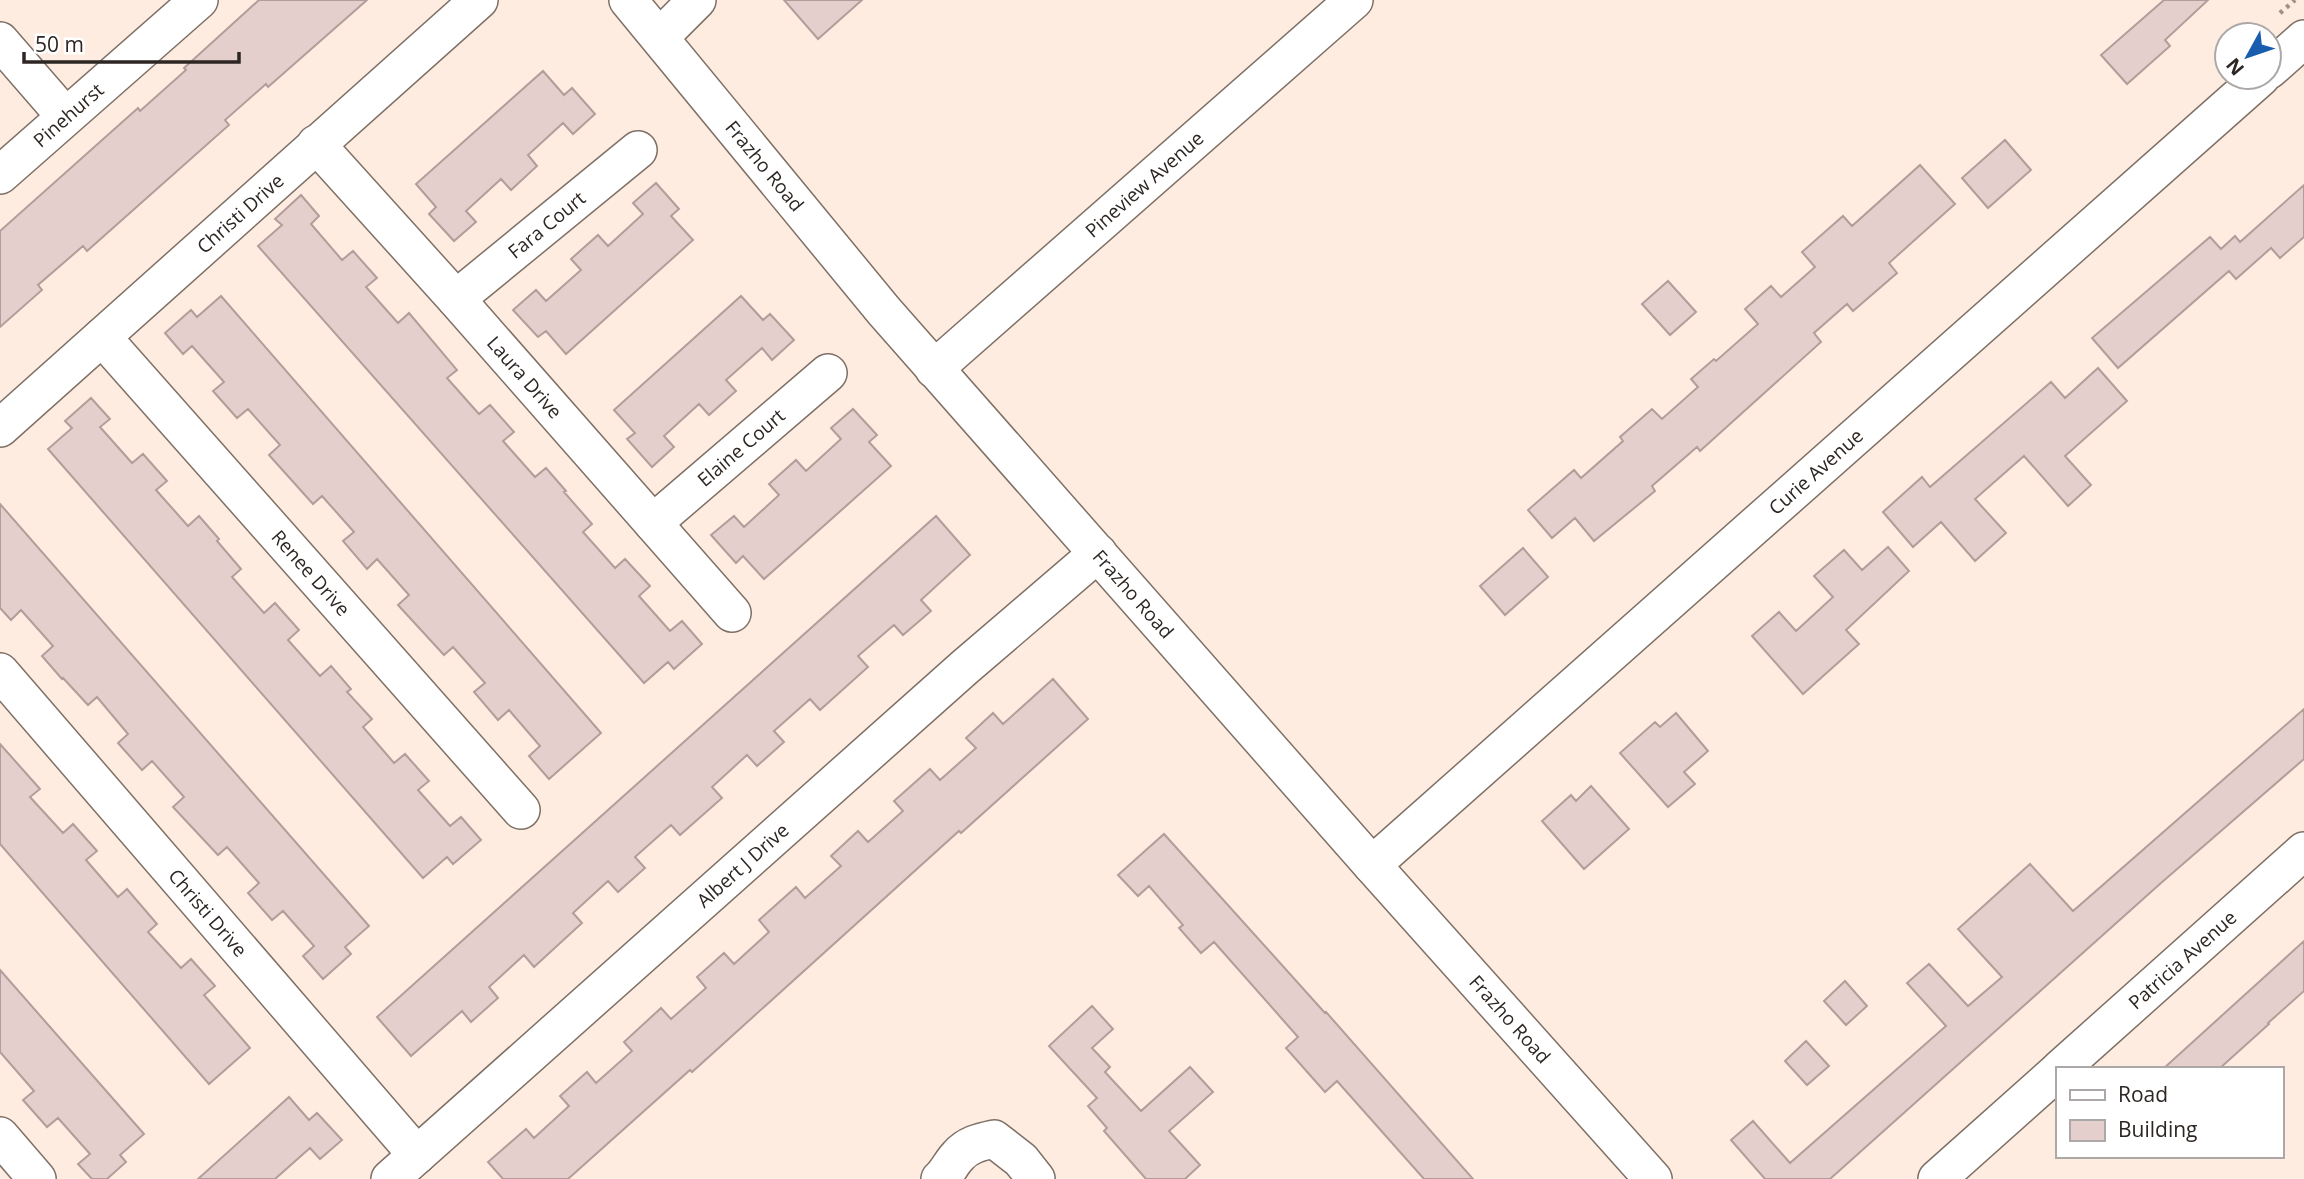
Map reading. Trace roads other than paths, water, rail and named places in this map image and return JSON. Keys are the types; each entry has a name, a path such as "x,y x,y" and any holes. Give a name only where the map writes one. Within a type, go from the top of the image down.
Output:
{"street":[{"name":"Pinehurst","path":"0,175 199,0"},
{"name":"Christi Drive","path":"0,428 479,0"},
{"name":"Frazho Road","path":"628,0 934,369 1653,1179"},
{"path":"660,37 698,0"},
{"name":"Pineview Avenue","path":"934,369 1354,0"},
{"path":"2283,58 2304,39"},
{"path":"0,41 65,116"},
{"name":"Curie Avenue","path":"1372,865 2245,91"},
{"name":"Laura Drive","path":"316,144 732,613"},
{"name":"Fara Court","path":"456,299 638,149"},
{"name":"Renee Drive","path":"102,337 521,810"},
{"name":"Elaine Court","path":"653,523 828,373"},
{"name":"Albert J Drive","path":"390,1179 934,695 1098,554"},
{"name":"Christi Drive","path":"0,672 417,1155"},
{"name":"Patricia Avenue","path":"2062,1067 2304,852"},
{"name":"Patricia Avenue","path":"1937,1179 2056,1073"},
{"path":"0,1136 37,1179"},
{"path":"940,1179 966,1150 975,1144 994,1139 1021,1160 1035,1179"}]}
